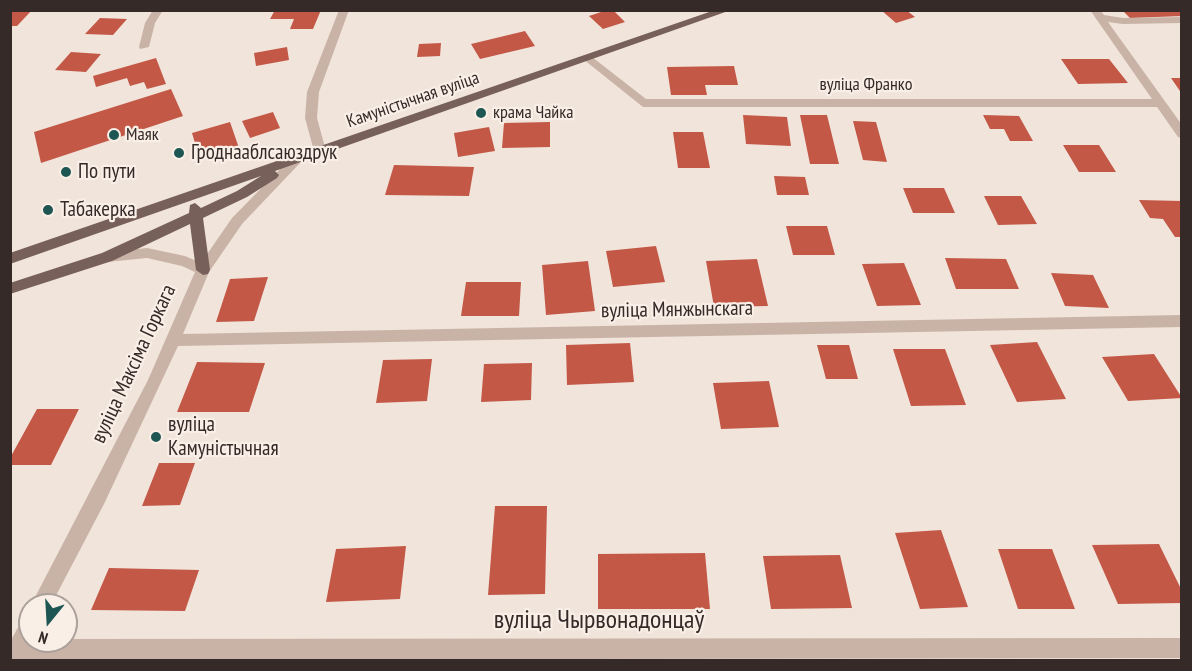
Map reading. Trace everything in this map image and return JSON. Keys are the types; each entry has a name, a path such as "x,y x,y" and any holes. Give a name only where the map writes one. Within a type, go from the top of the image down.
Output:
{"main road":[{"name":"Камуністычная вуліца","path":"10,259 726,10"},
{"path":"10,289 107,257 242,194 296,160"},
{"path":"192,196 197,216 203,270"}],"street":[{"path":"144,47 150,23 158,10"},
{"path":"320,151 311,118 313,92 344,10"},
{"path":"1099,14 1123,21 1182,20"},
{"path":"1099,14 1182,134"},
{"name":"вуліца Франко","path":"588,59 643,103 1160,103"},
{"name":"вуліца Максіма Горкага","path":"47,593 98,498 155,382 203,270 237,221 296,160"},
{"path":"107,257 147,253 185,261 203,270"},
{"name":"вуліца Мянжынскага","path":"173,340 1182,321"},
{"name":"вуліца Чырвонадонцаў","path":"15,655 1182,648"}],"building":[{"path":"10,10 32,10 17,26 10,26"},
{"path":"275,10 321,10 313,29 290,29 294,19 270,19"},
{"path":"613,10 625,22 603,29 589,16"},
{"path":"881,10 906,10 915,17 896,23"},
{"path":"1122,10 1182,10 1182,16 1130,18"},
{"path":"100,18 127,19 113,35 85,34"},
{"path":"525,31 535,46 480,59 471,44"},
{"path":"441,43 440,56 417,57 419,44"},
{"path":"287,47 289,60 256,66 254,53"},
{"path":"71,52 101,54 86,72 55,70"},
{"path":"156,58 166,84 147,89 144,82 130,86 127,78 96,87 93,76"},
{"path":"1061,59 1109,59 1128,83 1078,84"},
{"path":"734,66 738,85 705,85 707,95 671,95 667,67"},
{"path":"1171,78 1182,78 1182,94"},
{"path":"171,89 183,116 41,163 34,132"},
{"path":"273,112 280,128 250,138 242,121"},
{"path":"743,115 787,117 791,146 746,144"},
{"path":"800,115 827,115 839,164 810,164"},
{"path":"983,115 1019,116 1033,141 1010,141 1004,129 990,129"},
{"path":"853,121 876,122 887,162 863,160"},
{"path":"230,122 239,148 200,160 192,133"},
{"path":"550,122 550,147 502,148 504,123"},
{"path":"489,127 495,151 458,157 454,133"},
{"path":"673,132 703,132 710,168 678,168"},
{"path":"1063,145 1099,145 1116,172 1079,172"},
{"path":"394,165 474,167 469,196 385,195"},
{"path":"774,176 805,177 809,195 777,195"},
{"path":"903,188 944,188 955,213 913,213"},
{"path":"984,196 1021,196 1037,224 998,225"},
{"path":"1139,200 1182,201 1182,237 1175,237 1163,219 1150,218"},
{"path":"786,226 827,226 835,255 793,255"},
{"path":"656,246 665,282 613,287 606,251"},
{"path":"945,258 1006,259 1019,289 956,289"},
{"path":"757,259 768,306 714,307 706,261"},
{"path":"588,261 595,311 546,315 542,265"},
{"path":"904,263 921,305 877,306 862,264"},
{"path":"1051,273 1093,275 1109,308 1065,306"},
{"path":"268,277 254,321 216,322 230,279"},
{"path":"466,282 521,282 519,316 461,316"},
{"path":"1037,342 1066,399 1017,402 990,345"},
{"path":"630,343 634,382 567,385 566,345"},
{"path":"817,345 849,345 858,379 826,379"},
{"path":"893,349 945,349 966,405 911,406"},
{"path":"1154,354 1182,398 1128,401 1102,357"},
{"path":"432,359 427,401 376,403 383,360"},
{"path":"197,362 265,363 249,412 177,412"},
{"path":"532,363 531,400 481,402 484,364"},
{"path":"769,381 779,427 721,429 713,383"},
{"path":"37,409 79,409 51,465 10,465 10,458"},
{"path":"159,463 195,463 180,505 142,506"},
{"path":"495,506 547,506 545,594 488,595"},
{"path":"941,530 968,607 920,609 895,533"},
{"path":"1159,544 1182,591 1182,603 1118,604 1092,545"},
{"path":"406,546 400,599 326,602 336,549"},
{"path":"998,549 1052,549 1075,609 1018,609"},
{"path":"705,553 710,609 598,609 598,554"},
{"path":"840,555 852,608 771,609 763,556"},
{"path":"109,568 199,570 185,611 91,610"}],"place":[{"name":"крама Чайка","path":"481,113"},
{"name":"Маяк","path":"114,135"},
{"name":"Гроднааблсаюздрук","path":"179,153"},
{"name":"По пути","path":"66,172"},
{"name":"Табакерка","path":"48,210"},
{"name":"вуліца Камуністычная","path":"156,437"}]}
